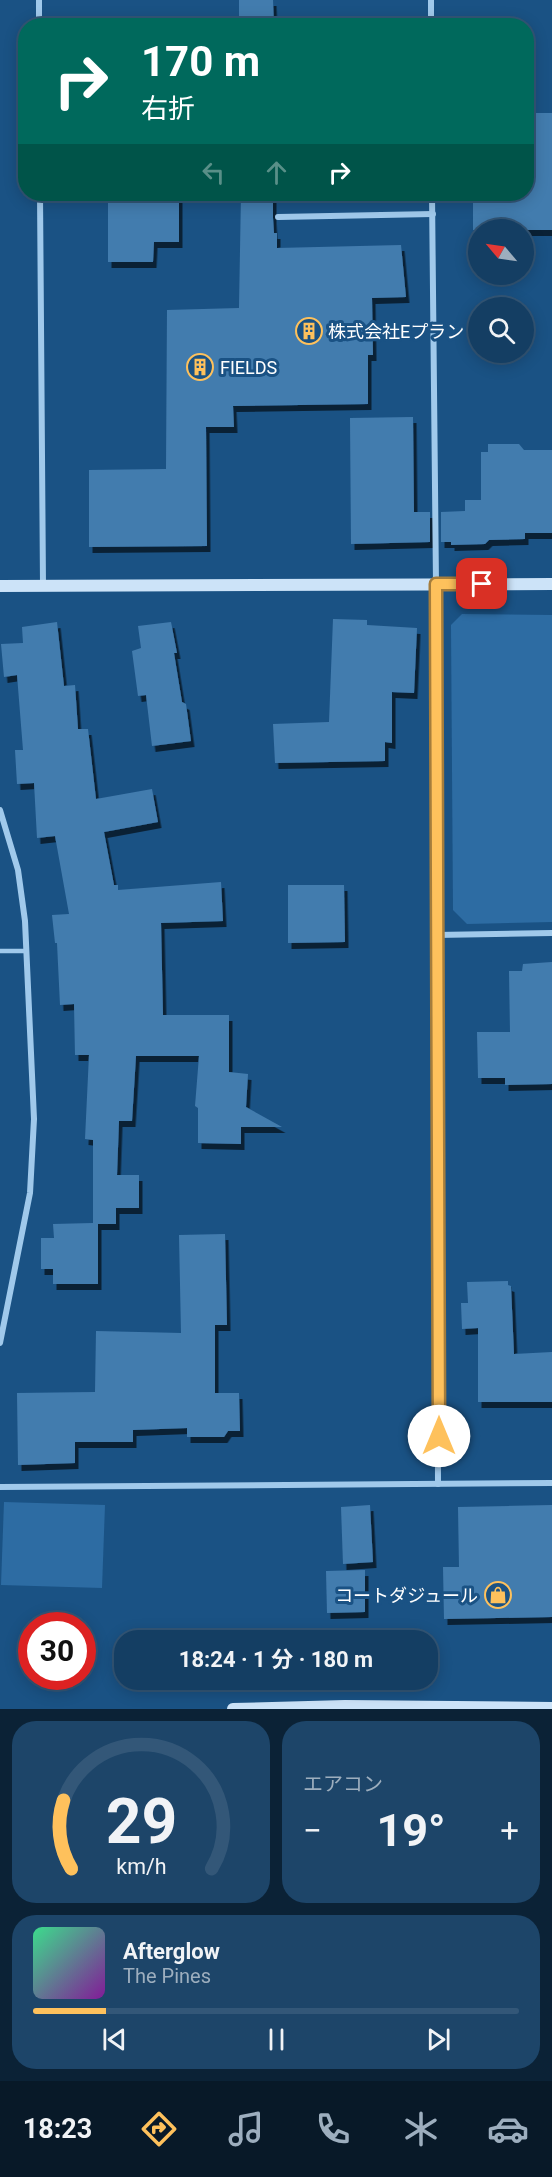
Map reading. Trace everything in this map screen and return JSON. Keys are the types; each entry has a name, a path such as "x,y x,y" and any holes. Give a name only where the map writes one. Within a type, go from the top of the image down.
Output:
{"street":[{"path":"39,0 39,18"},
{"path":"431,0 431,18"},
{"path":"40,201 43,585"},
{"path":"432,201 436,584 438,1484"},
{"path":"278,217 433,214"},
{"path":"0,586 552,584"},
{"path":"0,810 18,870 25,921 34,1119 30,1193 0,1343"},
{"path":"436,935 552,933"},
{"path":"0,1487 552,1483"},
{"path":"233,1709 345,1706 552,1708"}],"lane":[{"path":"0,951 26,951"}],"shaded area":[{"path":"462,614 552,615 552,922 467,924 453,910 451,625"},
{"path":"4,1502 105,1505 102,1588 1,1585"}],"building":[{"path":"239,0 273,0 274,18 239,18"},
{"path":"534,113 552,113 552,230 534,230 534,219 473,219 473,201 534,201"},
{"path":"108,201 179,201 179,242 154,242 153,262 108,262"},
{"path":"241,201 273,201 277,248 401,245 406,297 372,298 373,355 368,355 368,404 233,406 234,427 206,427 207,546 89,547 89,470 166,469 167,310 239,308"},
{"path":"413,417 414,512 430,512 430,542 351,544 350,418"},
{"path":"488,444 519,444 524,450 552,450 552,533 525,533 525,539 489,540 485,544 451,545 451,542 441,542 441,512 465,511 465,500 481,500 481,452 488,452"},
{"path":"333,619 367,620 367,625 417,628 414,693 392,692 392,743 385,742 385,761 275,763 273,724 329,722"},
{"path":"57,622 64,686 75,685 78,729 88,729 96,799 152,789 158,822 104,832 114,885 118,885 118,890 221,882 223,921 161,923 163,1015 229,1015 229,1072 248,1074 246,1107 282,1127 241,1127 241,1144 198,1143 198,1108 195,1106 199,1056 136,1056 132,1121 119,1121 117,1175 139,1175 139,1208 116,1208 116,1224 98,1224 98,1284 53,1284 53,1269 41,1269 41,1238 54,1238 53,1224 93,1223 93,1140 85,1139 89,1055 75,1055 74,1004 60,1005 57,943 55,943 52,915 69,914 55,836 37,838 34,783 17,784 15,750 23,750 17,675 4,677 1,644 23,643 22,627"},
{"path":"171,622 182,702 186,704 191,741 152,746 146,695 138,696 132,651 141,648 138,626"},
{"path":"288,885 344,885 345,942 288,943"},
{"path":"552,962 552,1084 505,1085 505,1078 478,1078 477,1032 510,1032 509,971 522,971 523,964"},
{"path":"225,1234 227,1325 215,1325 215,1393 239,1393 240,1431 228,1431 224,1437 187,1437 187,1428 133,1430 133,1442 75,1442 75,1463 18,1465 17,1393 95,1392 96,1331 181,1333 179,1235"},
{"path":"508,1281 508,1285 511,1286 514,1354 552,1352 552,1402 478,1402 478,1328 462,1329 461,1303 468,1303 467,1282"},
{"path":"370,1505 373,1562 343,1564 341,1507"},
{"path":"552,1505 552,1617 444,1619 443,1567 459,1567 458,1507"},
{"path":"365,1570 365,1612 327,1613 326,1571"}],"place":[{"name":"株式会社Eプラン","path":"309,331"},
{"name":"FIELDS","path":"200,367"},
{"name":"コートダジュール","path":"498,1595"}],"route":[{"path":"439,1436 436,584 482,584"}]}
